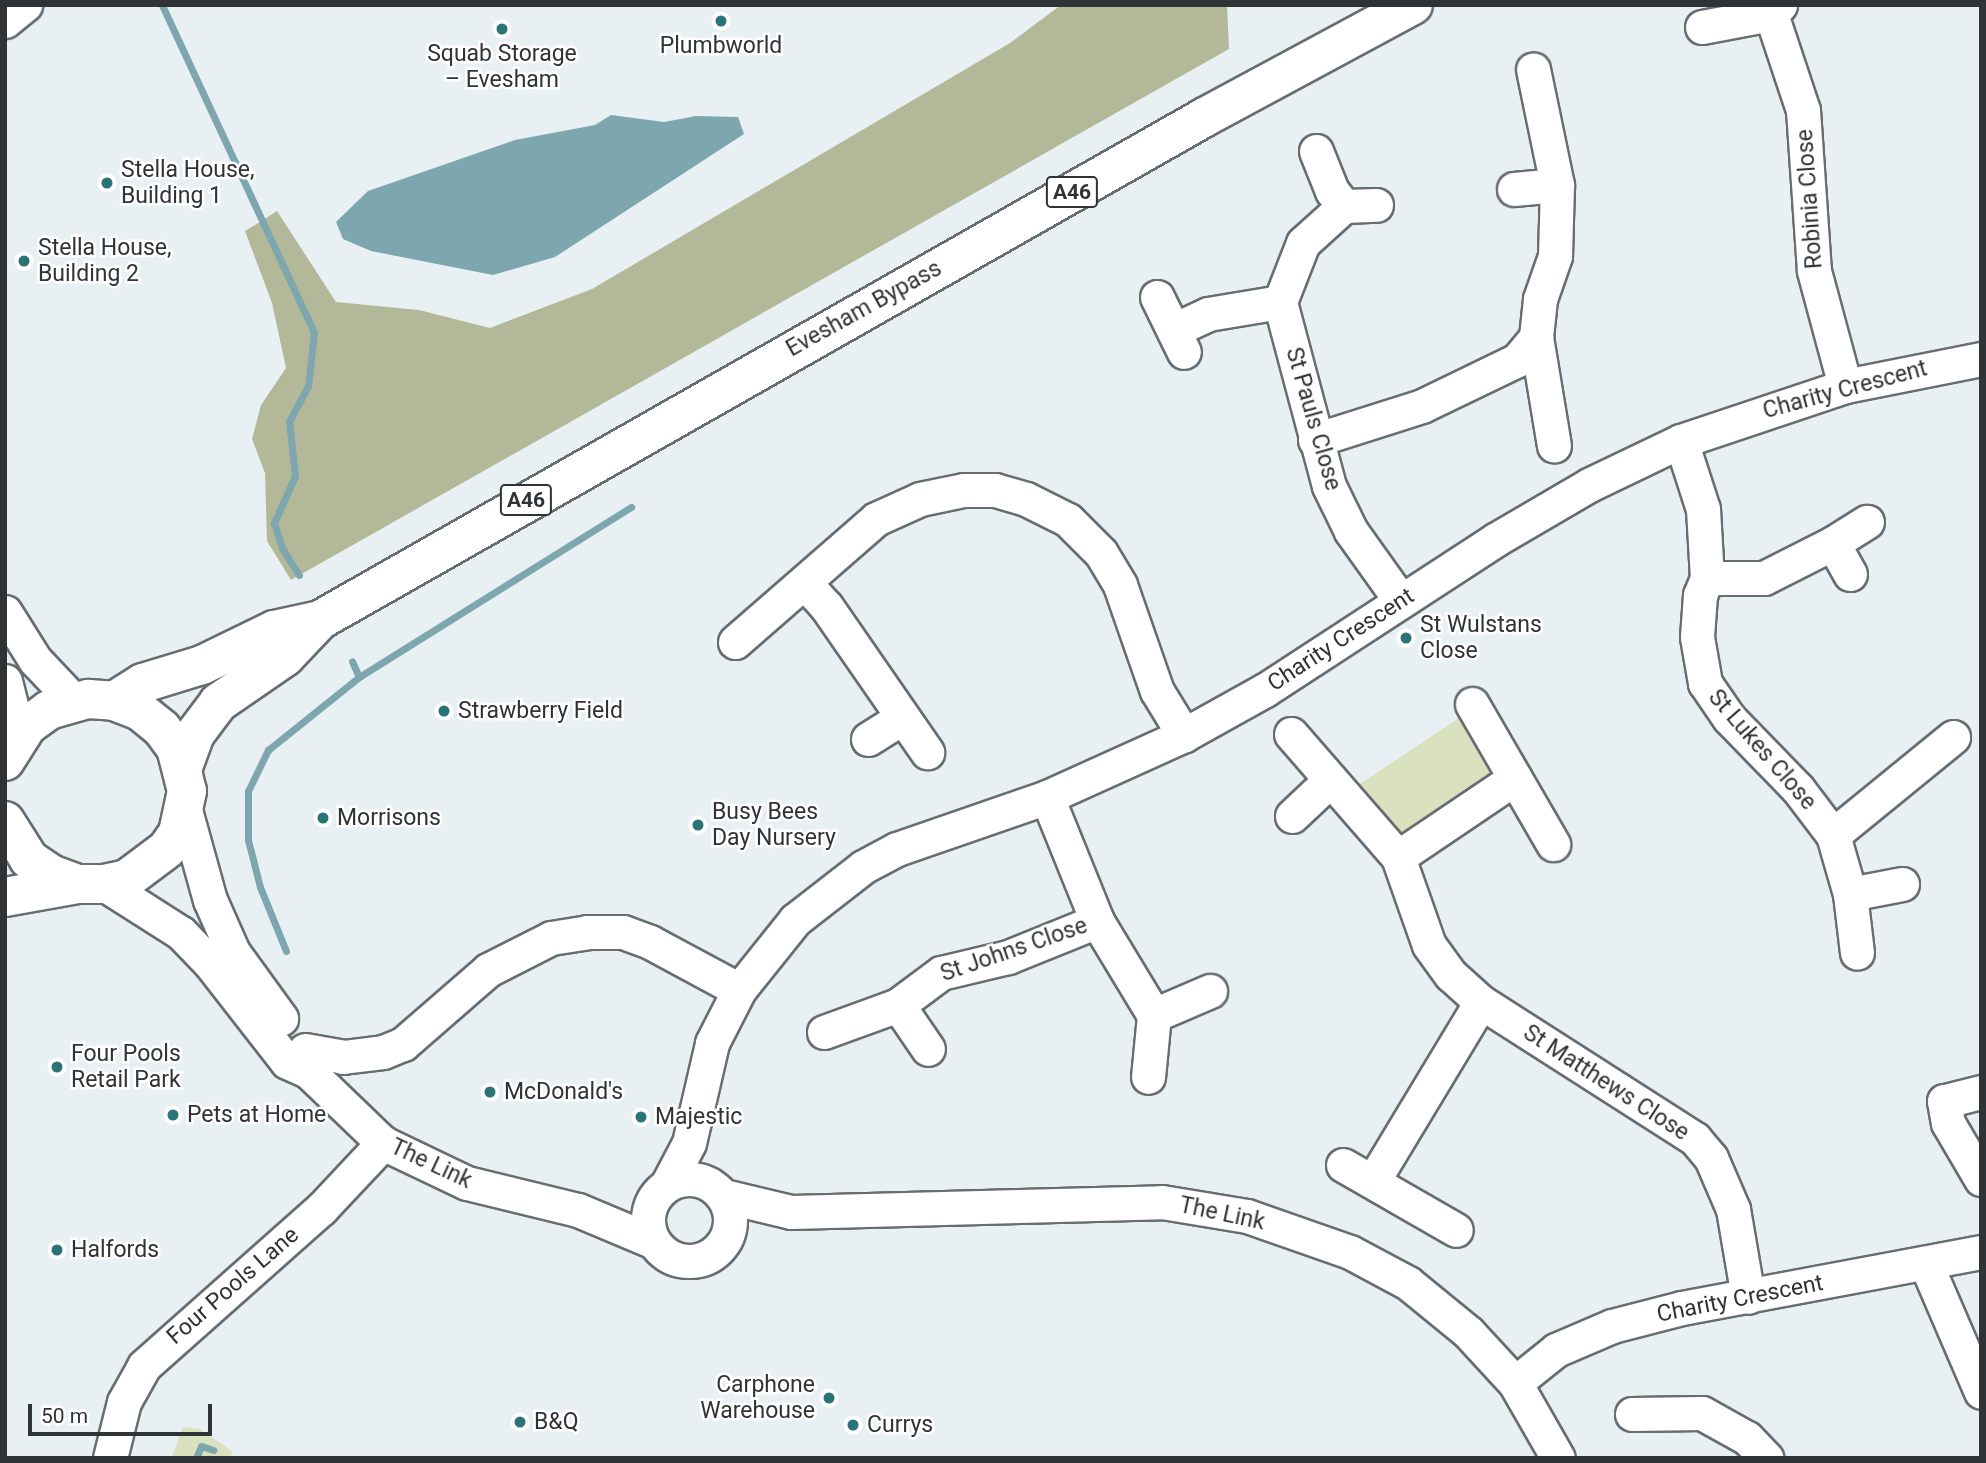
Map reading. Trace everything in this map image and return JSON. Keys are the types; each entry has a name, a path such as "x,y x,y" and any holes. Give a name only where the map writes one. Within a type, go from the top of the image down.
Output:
{"highway":[{"name":"Evesham Bypass","path":"183,767 195,734 218,704 285,657 320,620 1205,117 1413,5"},
{"name":"Evesham Bypass","path":"114,701 143,683 202,665 274,630 320,620"},
{"path":"5,897 127,879 151,865 178,832 185,810 183,767 162,729 139,711 114,701 74,701 49,710 27,726 8,754"},
{"path":"5,821 29,859 91,884"}],"street":[{"path":"5,21 25,5"},
{"name":"Robinia Close","path":"1702,27 1776,10 1803,110 1814,271 1845,386"},
{"path":"1533,69 1557,185 1555,256 1540,299 1536,337 1554,446"},
{"path":"1316,151 1332,191 1344,206"},
{"path":"1514,189 1557,185"},
{"path":"1157,297 1180,340 1208,314 1280,302 1303,243 1344,206 1376,205"},
{"name":"St Pauls Close","path":"1280,302 1329,486 1351,531 1401,601"},
{"path":"1315,440 1422,406 1517,360 1536,337"},
{"name":"Charity Crescent","path":"659,1195 689,1143 712,1043 739,990 795,920 863,866 897,849 1047,797 1184,735 1265,690 1401,601 1589,485 1681,441 1845,386 1981,359"},
{"name":"St Lukes Close","path":"1681,441 1703,509 1707,578 1700,595 1698,637 1705,683 1729,718 1798,789 1833,835 1850,894 1857,953"},
{"path":"735,642 876,519 920,499 964,490 995,491 1026,499 1068,520 1101,553 1120,585 1157,691 1184,735"},
{"path":"1707,578 1764,578 1867,522"},
{"path":"1833,542 1850,575"},
{"path":"805,583 826,606 927,752"},
{"path":"5,612 34,660 74,701"},
{"path":"5,681 12,710 8,754"},
{"path":"1472,704 1553,844"},
{"path":"868,739 901,718"},
{"name":"St Matthews Close","path":"1291,734 1328,782 1398,858 1429,945 1451,975 1481,1002 1695,1139 1711,1158 1733,1209 1748,1297"},
{"path":"1833,835 1953,737"},
{"path":"1398,858 1516,778"},
{"path":"1292,816 1328,782"},
{"name":"St Johns Close","path":"1047,797 1097,921 1154,1015"},
{"name":"The Link","path":"185,810 210,900 233,952 307,1061 383,1143 467,1183 578,1210 654,1242 669,1256 690,1262 710,1256 727,1236 791,1212"},
{"name":"The Link","path":"91,884 181,933 210,963 287,1062 307,1061"},
{"path":"1850,894 1902,884"},
{"name":"St Johns Close","path":"824,1032 898,1004 941,973 1008,957 1097,921"},
{"path":"307,1061 383,1052 423,1029 447,1001 488,970 551,938 587,932 623,932 650,942 739,990"},
{"path":"1148,1077 1154,1015 1210,991"},
{"path":"1373,1181 1481,1002"},
{"path":"898,1004 928,1049"},
{"path":"1981,1092 1944,1101 1948,1123 1981,1179"},
{"name":"Four Pools Lane","path":"110,1452 124,1402 144,1366 321,1209 383,1143"},
{"path":"689,1143 713,1189 730,1213 727,1236"},
{"path":"1343,1165 1457,1230"},
{"name":"The Link","path":"578,1210 659,1195 688,1178 713,1189 791,1212 1162,1202 1247,1216 1350,1252 1408,1283 1468,1332 1515,1383 1558,1458"},
{"path":"654,1242 648,1217 659,1195"},
{"name":"Charity Crescent","path":"1515,1383 1556,1350 1612,1326 1981,1252"},
{"path":"1926,1264 1981,1392"},
{"path":"1632,1414 1702,1413 1747,1438 1766,1458"}],"green space":[{"path":"1061,5 1227,5 1229,49 291,580 267,541 265,473 252,439 261,405 286,368 272,303 245,231 277,211 336,302 419,310 490,328 592,289 1010,43"},
{"path":"1460,717 1495,778 1401,839 1355,787"},
{"path":"183,1427 200,1429 233,1452 230,1458 150,1458 172,1457"}],"water":[{"path":"611,115 664,122 696,116 738,117 744,134 555,257 493,275 371,251 343,239 336,222 368,191 515,140 595,125"}],"waterway":[{"path":"162,5 314,332 308,386 289,421 295,476 274,523 282,548 299,575"},
{"path":"359,677 631,507"},
{"path":"286,951 260,887 248,840 248,791 268,750 359,677 352,661"},
{"path":"196,1458 201,1446 213,1450"}],"place":[{"name":"Plumbworld","path":"721,21"},
{"name":"Squab Storage – Evesham","path":"502,29"},
{"name":"Stella House, Building 1","path":"107,183"},
{"name":"Stella House, Building 2","path":"24,261"},
{"name":"St Wulstans Close","path":"1406,638"},
{"name":"Strawberry Field","path":"444,711"},
{"name":"Morrisons","path":"323,818"},
{"name":"Busy Bees Day Nursery","path":"698,825"},
{"name":"Four Pools Retail Park","path":"57,1067"},
{"name":"McDonald's","path":"490,1092"},
{"name":"Pets at Home","path":"173,1115"},
{"name":"Majestic","path":"641,1117"},
{"name":"Halfords","path":"57,1250"},
{"name":"Carphone Warehouse","path":"829,1398"},
{"name":"B&Q","path":"520,1422"},
{"name":"Currys","path":"853,1425"}]}
